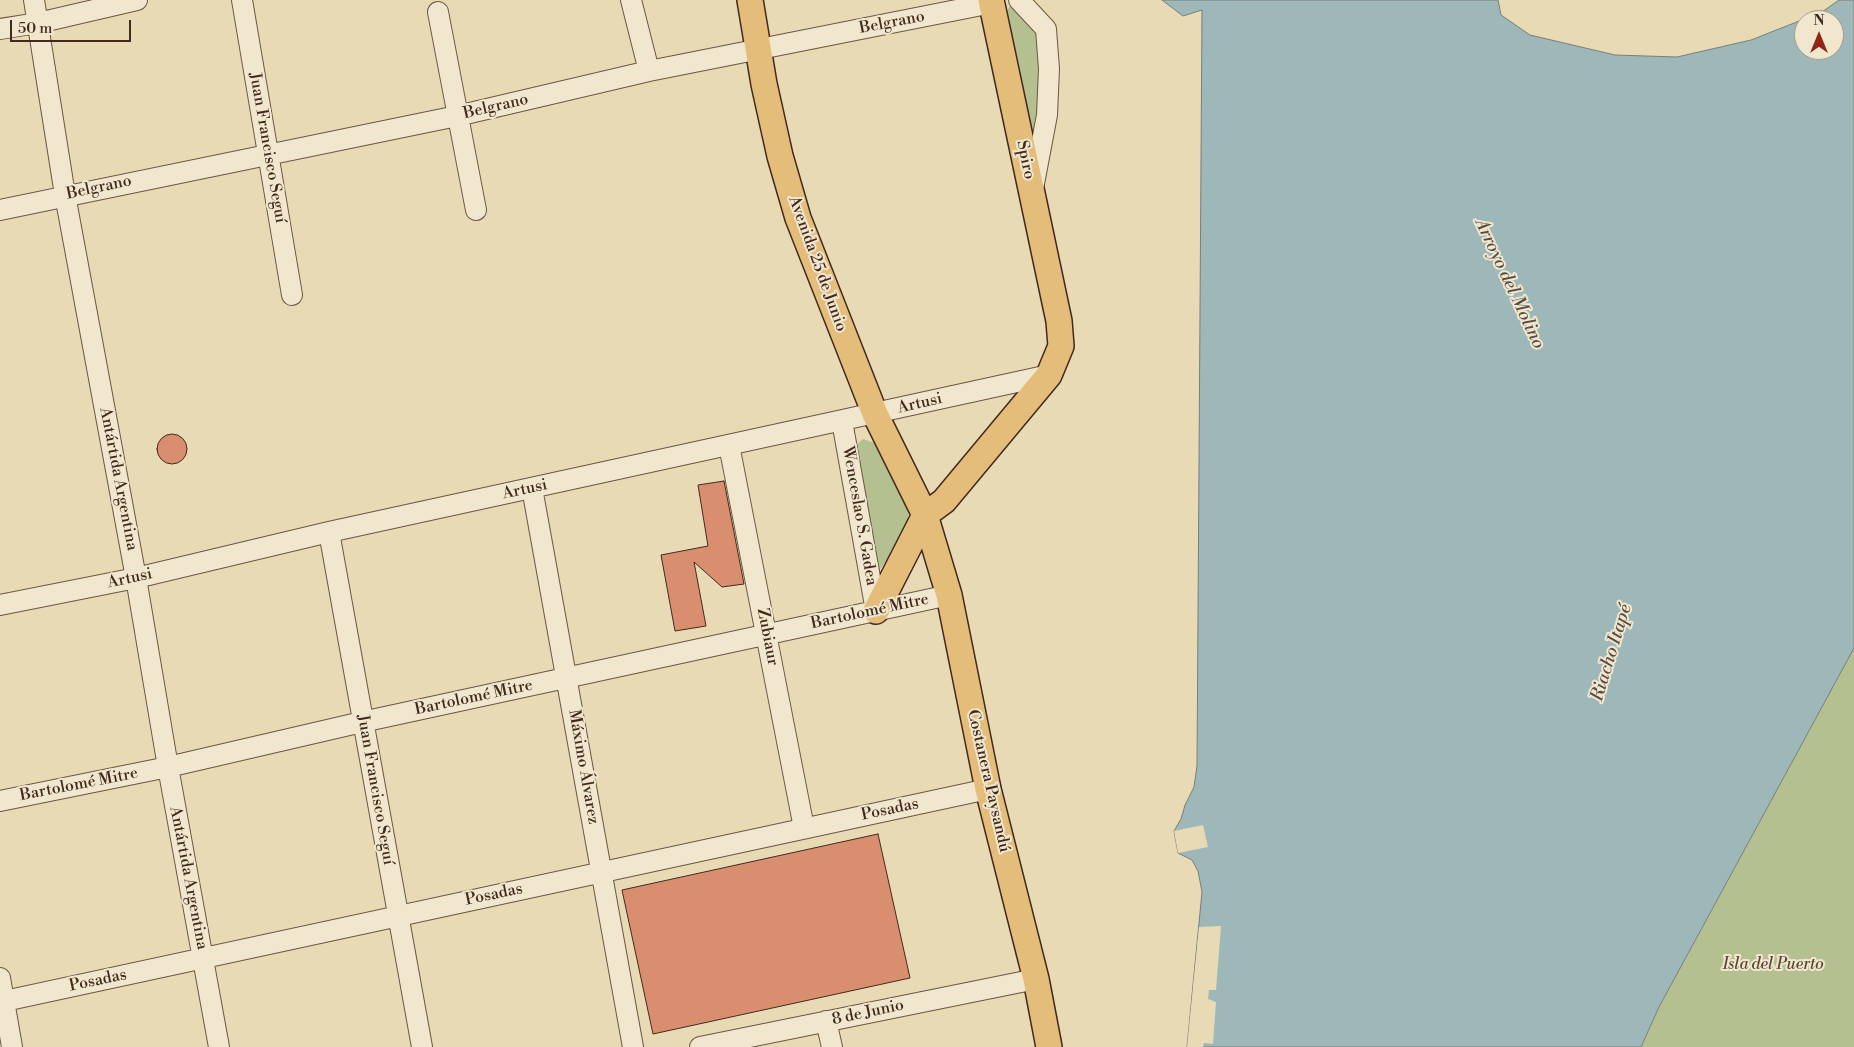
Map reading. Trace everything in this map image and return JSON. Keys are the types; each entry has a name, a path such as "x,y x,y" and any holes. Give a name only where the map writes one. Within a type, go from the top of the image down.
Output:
{"main road":[{"name":"Avenida 25 de Junio","path":"750,0 764,84 778,147 798,218 875,414 925,515"},
{"name":"Spiro","path":"992,1 1059,321 1061,346 1049,375"},
{"path":"876,611 925,515 944,502 1049,375"},
{"name":"Costanera Paysandú","path":"925,515 949,595 988,788 1036,979 1049,1047"}],"street":[{"name":"Antártida Argentina","path":"34,0 65,195 136,578 219,1047"},
{"path":"0,29 38,23 137,0"},
{"name":"Juan Francisco Seguí","path":"242,0 292,295"},
{"path":"631,0 649,71"},
{"path":"1019,0 1046,29 1050,70 1047,114 1032,195"},
{"name":"Belgrano","path":"0,210 65,195 457,116 649,71 992,1"},
{"path":"438,12 476,210"},
{"name":"Artusi","path":"0,605 136,578 329,532 1049,375"},
{"name":"Wenceslao S. Gadea","path":"842,421 876,611"},
{"name":"Zubiaur","path":"729,445 804,828"},
{"name":"Máximo Álvarez","path":"532,488 603,872 633,1047"},
{"name":"Juan Francisco Seguí","path":"329,532 422,1047"},
{"name":"Bartolomé Mitre","path":"0,801 168,767 362,722 949,595"},
{"name":"Posadas","path":"2,1001 988,788"},
{"path":"0,978 2,1001 12,1047"},
{"name":"8 de Junio","path":"700,1047 1036,979"},
{"path":"826,1021 832,1047"}],"green space":[{"path":"1010,5 1037,33 1045,81 1035,143 1005,15"},
{"path":"863,439 875,443 909,507 907,533 877,573 853,448"},
{"name":"Isla del Puerto","path":"1854,648 1854,1047 1641,1047 1659,1007"}],"water":[{"path":"1162,0 1498,0 1501,15 1530,35 1615,55 1677,57 1751,40 1794,23 1794,60 1844,60 1844,10 1825,10 1839,0 1854,0 1854,648 1659,1007 1641,1047 1187,1047 1202,892 1198,871 1192,860 1178,853 1174,831 1194,787 1197,766 1202,10 1183,16"}],"pier":[{"path":"1203,825 1208,847 1178,853 1174,831"},
{"path":"1221,926 1216,990 1209,990 1208,999 1216,1002 1213,1044 1204,1043 1203,1047 1187,1047 1199,927"}],"building":[{"path":"172,434 178,435 186,443 186,455 178,463 172,464 166,463 158,455 157,449 158,443 166,435"},
{"path":"724,481 744,584 722,587 694,562 706,626 675,631 661,555 708,546 698,485"},
{"path":"878,834 910,978 653,1034 622,890"}],"water label":[{"name":"Arroyo del Molino","path":"1509,284"},
{"name":"Riacho Itapé","path":"1612,653"}]}
